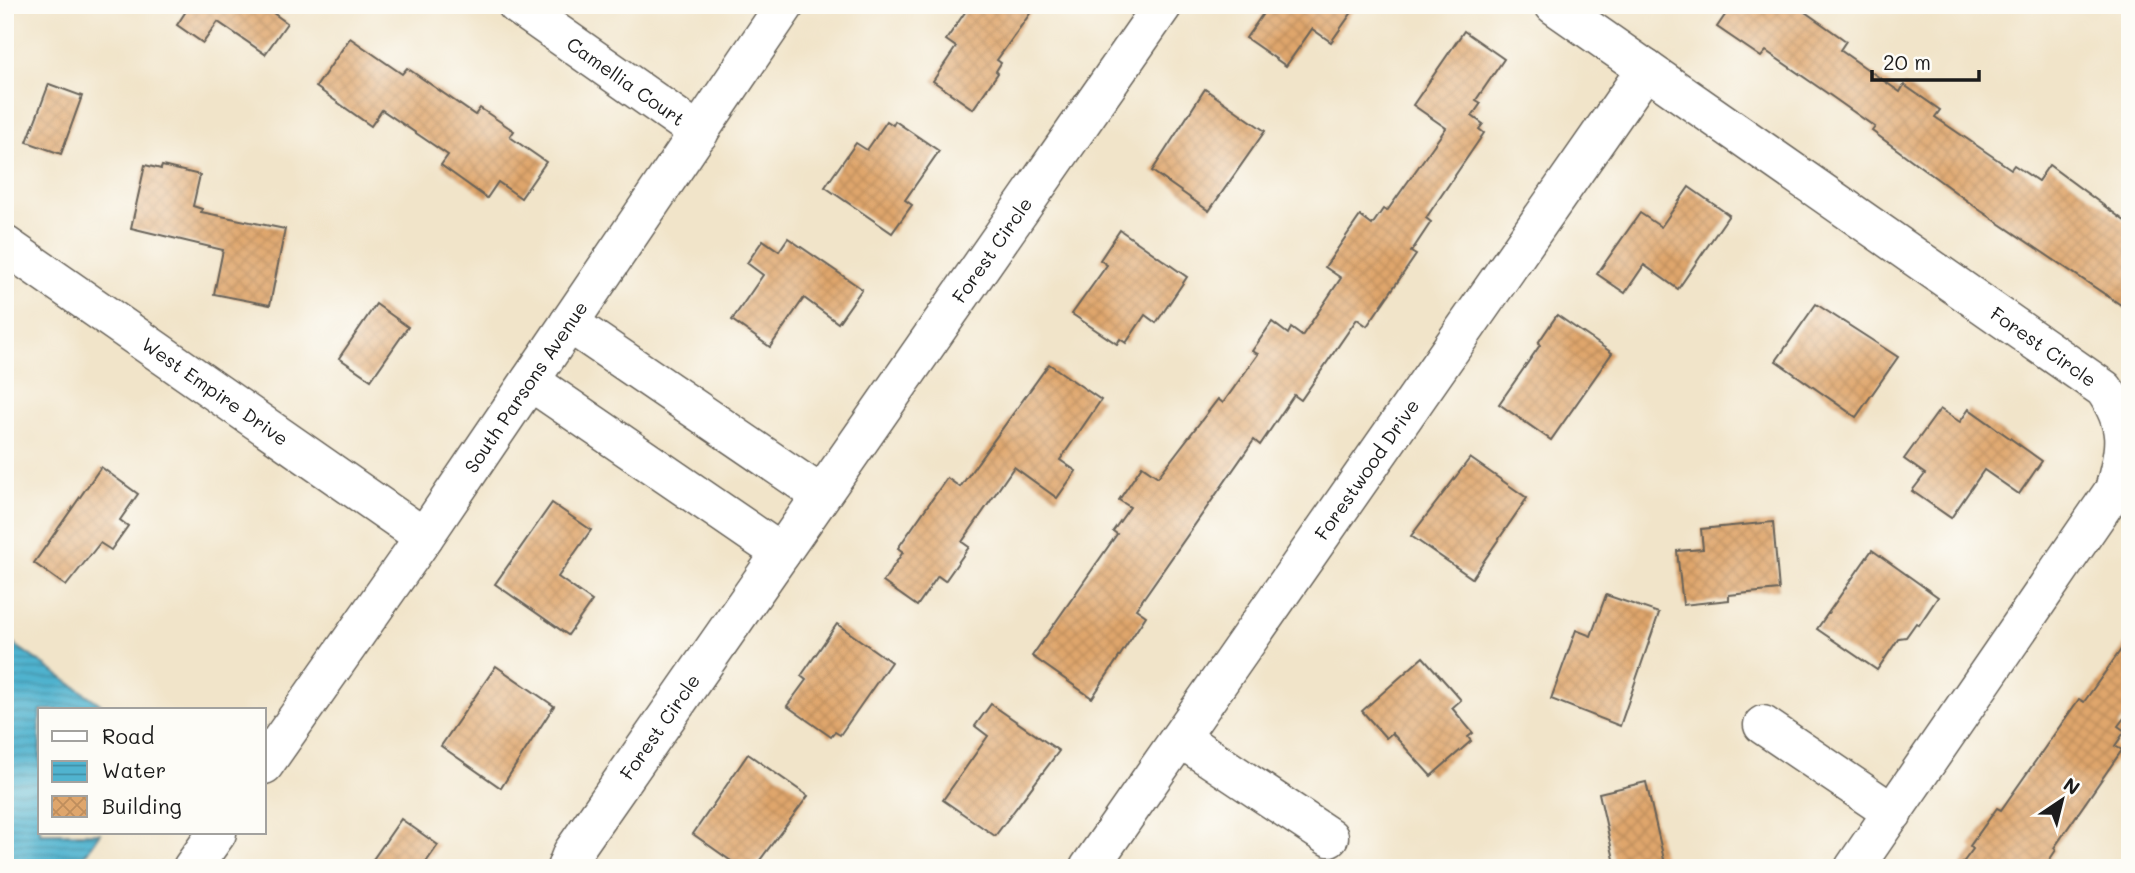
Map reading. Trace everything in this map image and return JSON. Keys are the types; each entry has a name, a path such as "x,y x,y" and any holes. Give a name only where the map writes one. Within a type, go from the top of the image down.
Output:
{"street":[{"name":"Camellia Court","path":"517,5 699,133"},
{"name":"South Parsons Avenue","path":"266,762 424,537 785,5"},
{"name":"Forest Circle","path":"566,868 572,853 1163,5"},
{"name":"Forest Circle","path":"1554,5 2104,389 2119,410 2124,434 2123,459 2114,490 1854,868"},
{"name":"Forestwood Drive","path":"1089,868 1646,69"},
{"name":"West Empire Drive","path":"5,244 424,537"},
{"path":"569,323 821,495"},
{"path":"530,382 781,553"},
{"path":"1763,725 1893,813"},
{"path":"1180,738 1329,837"},
{"path":"192,868 215,834"}],"water":[{"path":"5,638 106,708 38,708 38,834 99,834 76,868 5,868"}],"building":[{"path":"190,5 262,5 287,23 265,54 218,22 203,43 177,25"},
{"path":"970,5 1036,5 997,60 1001,63 996,71 998,73 973,109 933,81 956,47 946,40"},
{"path":"1269,5 1357,5 1331,42 1312,29 1286,66 1246,38"},
{"path":"1732,5 1795,5 1846,41 1840,50 1900,92 1904,85 1940,110 1935,117 2011,169 2014,165 2038,181 2049,165 2130,225 2130,311 1981,211 1872,131 1875,127 1766,51 1761,57 1717,27"},
{"path":"1464,31 1504,59 1476,100 1481,103 1472,116 1483,124 1479,129 1484,133 1426,218 1431,222 1411,252 1416,255 1367,326 1357,319 1301,400 1294,395 1260,445 1254,440 1136,609 1146,616 1092,698 1032,656 1117,534 1113,531 1130,507 1119,500 1142,466 1158,477 1218,399 1223,403 1258,354 1252,351 1272,322 1288,334 1291,328 1302,336 1341,278 1325,267 1360,216 1372,225 1383,209 1387,211 1446,128 1413,105"},
{"path":"350,38 402,74 407,68 475,115 480,108 514,131 510,137 546,162 521,198 498,182 487,198 441,165 448,155 382,110 371,126 316,87"},
{"path":"49,84 82,96 61,154 27,142"},
{"path":"1205,89 1265,131 1209,211 1152,171"},
{"path":"887,121 893,125 895,121 939,151 905,200 912,205 892,233 825,187 856,143 867,150"},
{"path":"145,165 200,175 193,206 202,209 201,212 285,229 270,305 214,294 223,250 131,228"},
{"path":"1689,187 1729,215 1678,289 1644,265 1625,293 1597,274 1640,213 1661,227"},
{"path":"1120,230 1187,277 1156,323 1145,315 1126,343 1120,339 1117,344 1072,314 1107,265 1100,260"},
{"path":"788,238 862,289 838,323 804,298 770,347 732,320 763,275 747,263 763,240 779,251"},
{"path":"376,304 408,327 371,380 339,358"},
{"path":"1816,304 1898,357 1856,417 1776,361"},
{"path":"1557,315 1612,353 1551,440 1499,404 1540,345 1538,343"},
{"path":"1049,364 1101,400 1060,460 1076,471 1057,498 1014,467 962,542 969,547 945,581 938,576 917,606 883,582 903,552 898,548 947,478 960,487"},
{"path":"1940,409 1960,422 1969,409 2042,461 2019,494 1984,470 1951,518 1912,491 1925,474 1904,459"},
{"path":"1470,458 1527,498 1472,578 1411,536"},
{"path":"101,467 138,494 120,520 128,526 111,550 100,543 66,586 34,563"},
{"path":"552,503 591,530 558,577 592,601 568,635 495,584"},
{"path":"1773,522 1779,590 1729,595 1729,600 1683,605 1677,551 1703,549 1701,529"},
{"path":"1872,550 1938,597 1919,625 1916,623 1906,637 1899,638 1877,670 1817,629"},
{"path":"1606,595 1659,613 1620,726 1551,699 1576,630 1591,636"},
{"path":"837,624 891,662 840,735 835,732 831,737 787,706 806,680 801,676"},
{"path":"2130,637 2130,710 2118,726 2125,731 2115,746 2122,750 2054,848 2056,850 2044,868 1959,868 1973,849 1970,846 1997,808 2001,810 2079,699 2084,702"},
{"path":"1423,657 1461,700 1452,708 1473,733 1468,737 1471,741 1431,776 1392,733 1386,738 1362,711"},
{"path":"496,666 554,706 501,788 441,746"},
{"path":"991,704 1059,751 995,836 943,800 988,736 975,726"},
{"path":"748,754 808,796 754,868 741,868 693,834"},
{"path":"1646,782 1666,868 1616,868 1599,793"},
{"path":"401,819 438,845 422,868 367,868"}]}
